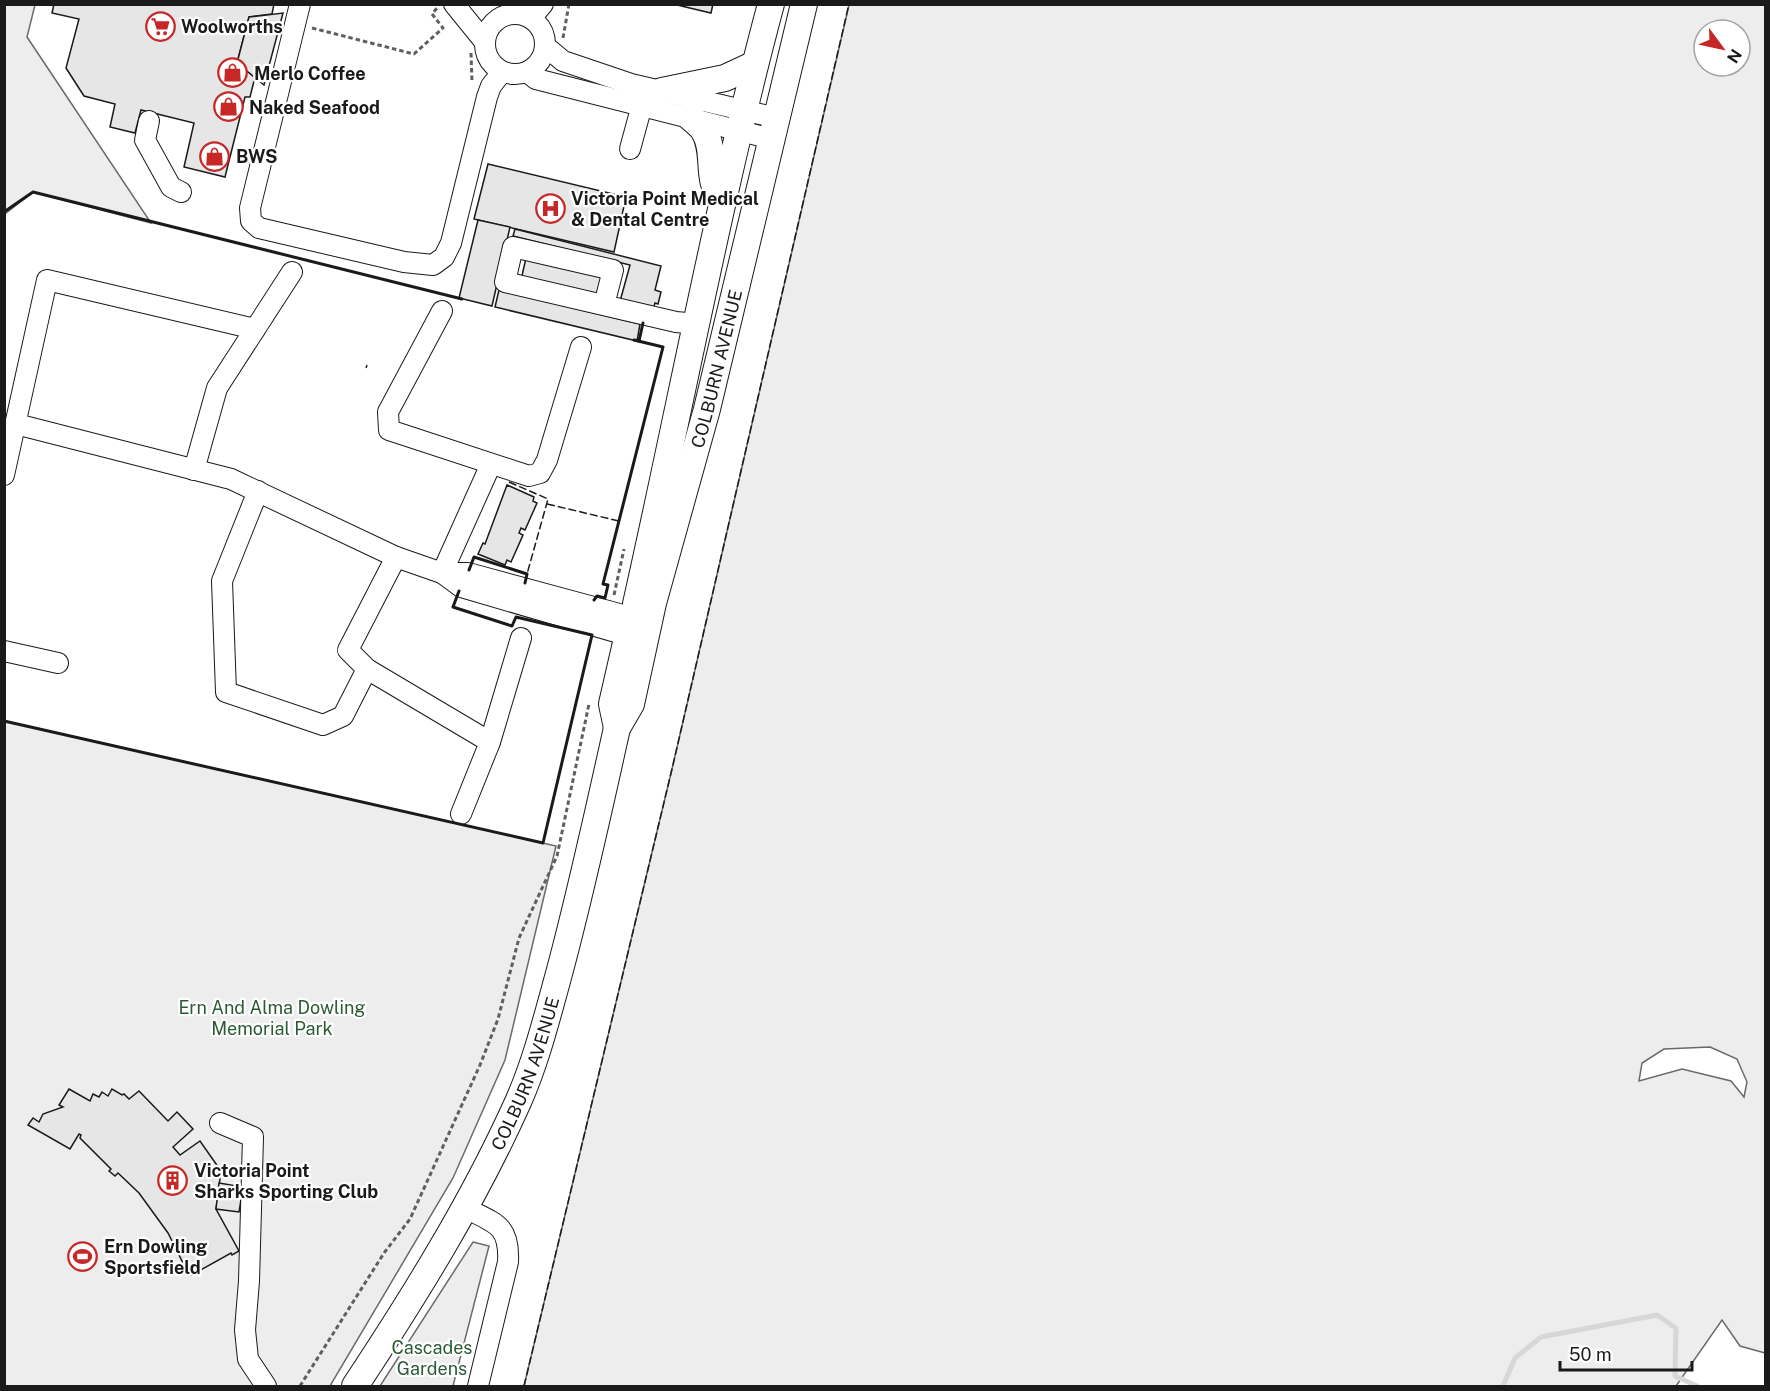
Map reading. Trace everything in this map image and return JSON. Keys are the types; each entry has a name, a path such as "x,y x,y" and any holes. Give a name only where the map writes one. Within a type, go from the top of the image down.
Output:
{"main road":[{"name":"COLBURN AVENUE","path":"355,1386 417,1292 465,1208 519,1100 548,1014 575,913 617,728 631,704 633,625 722,199 771,4"},
{"name":"COLBURN AVENUE","path":"633,625 707,409 804,4"},
{"path":"652,98 725,78 755,64"},
{"path":"690,117 704,131 711,153 713,189 722,199"}],"street":[{"path":"300,4 250,208 251,221 259,228 420,265 433,265 444,257 451,243 491,86 502,72"},
{"path":"445,6 484,41 488,59 502,72 519,74 527,72 540,62 545,46 537,11 523,14 498,10 484,41"},
{"path":"545,46 563,61 652,98 690,117 741,120"},
{"path":"527,72 536,79 652,98 775,129"},
{"path":"630,149 652,98"},
{"path":"149,121 145,140 171,187 181,192"},
{"path":"604,305 613,270 513,247 505,282 604,305 697,324"},
{"path":"194,470 217,388 292,272"},
{"path":"4,475 47,280 255,329"},
{"path":"442,311 388,412 389,430 529,476 540,473 547,460 581,347"},
{"path":"16,424 231,479 396,557 442,573 461,587 485,586 633,625"},
{"path":"442,573 491,464"},
{"path":"258,491 222,581 226,692 322,725 343,716 367,669"},
{"path":"396,557 348,650 367,669 490,742"},
{"path":"532,598 633,625"},
{"path":"461,814 490,742 521,638"},
{"path":"4,651 58,663"},
{"path":"219,1123 253,1137 249,1281 244,1330 248,1359 266,1386"},
{"path":"465,1208 501,1228 509,1243 508,1262 478,1386"}],"path":[{"path":"295,24 414,54 443,28 432,14 445,6"},
{"path":"626,542 633,625"},
{"path":"300,1386 384,1253 410,1219 480,1065 498,1019 519,938 556,856 591,697"}],"green space":[{"path":"5,4 35,5 27,37 151,223 33,192 5,214"},
{"path":"849,5 1765,5 1765,1353 1740,1346 1722,1320 1676,1386 524,1386 672,769","holes":["1710,1047 1737,1059 1747,1082 1744,1097 1731,1081 1682,1069 1639,1081 1642,1063 1664,1049"]},
{"name":"Ern And Alma Dowling Memorial Park","path":"5,721 556,846 505,1060 453,1178 330,1386 5,1386"},
{"name":"Cascades Gardens","path":"473,1242 489,1246 453,1386 380,1386"}],"building":[{"path":"54,4 274,4 272,14 249,17 237,63 255,77 250,97 245,97 225,177 184,167 194,123 141,110 135,133 110,127 115,104 84,96 66,68 79,19 52,13"},
{"path":"673,4 713,4 711,13"},
{"path":"283,13 264,85 237,63 249,17"},
{"name":"Victoria Point Medical & Dental Centre","path":"488,164 626,197 614,252 474,219"},
{"path":"478,220 510,227 492,306 459,298"},
{"path":"515,229 661,266 655,290 661,292 658,304 655,303 653,310 619,305 630,265 513,236"},
{"path":"526,258 604,275 599,298 521,280"},
{"path":"499,290 640,324 637,341 495,307"},
{"path":"507,485 534,497 533,501 537,503 525,530 521,528 519,533 523,535 511,562 507,560 505,565 478,554 483,543 485,544"},
{"name":"Victoria Point Sharks Sporting Club","path":"69,1089 90,1101 93,1094 99,1097 102,1092 108,1096 112,1089 129,1099 139,1091 168,1121 177,1112 193,1129 173,1147 180,1155 200,1141 221,1171 216,1209 239,1251 197,1272 198,1274 189,1275 168,1233 139,1193 118,1173 115,1176 109,1171 111,1169 80,1138 81,1135 79,1134 70,1149 28,1125 33,1118 39,1122 43,1114 63,1107 59,1105"},
{"path":"219,1183 243,1187 239,1212 216,1209"}],"waterway":[{"path":"1503,1386 1515,1358 1541,1337 1657,1315 1676,1328 1675,1376 1697,1386"}],"fence":[{"path":"524,1386 672,769 849,4"},
{"path":"509,482 548,499 527,574"},
{"path":"547,504 619,521"}],"wall":[{"path":"4,212 33,192 462,299"},
{"path":"639,341 643,323"},
{"path":"594,600 597,596 605,598 608,585 603,584 663,347 634,340"},
{"path":"469,570 474,557 527,574 525,583"},
{"path":"4,721 543,843 592,635 516,617 512,626 453,607 459,591"}],"place":[{"name":"Woolworths","path":"160,26"},
{"name":"Merlo Coffee","path":"233,73"},
{"name":"Naked Seafood","path":"228,107"},
{"name":"BWS","path":"215,156"},
{"name":"Victoria Point Medical & Dental Centre","path":"550,208"},
{"name":"Victoria Point Sharks Sporting Club","path":"173,1180"},
{"name":"Ern Dowling Sportsfield","path":"83,1256"}]}
